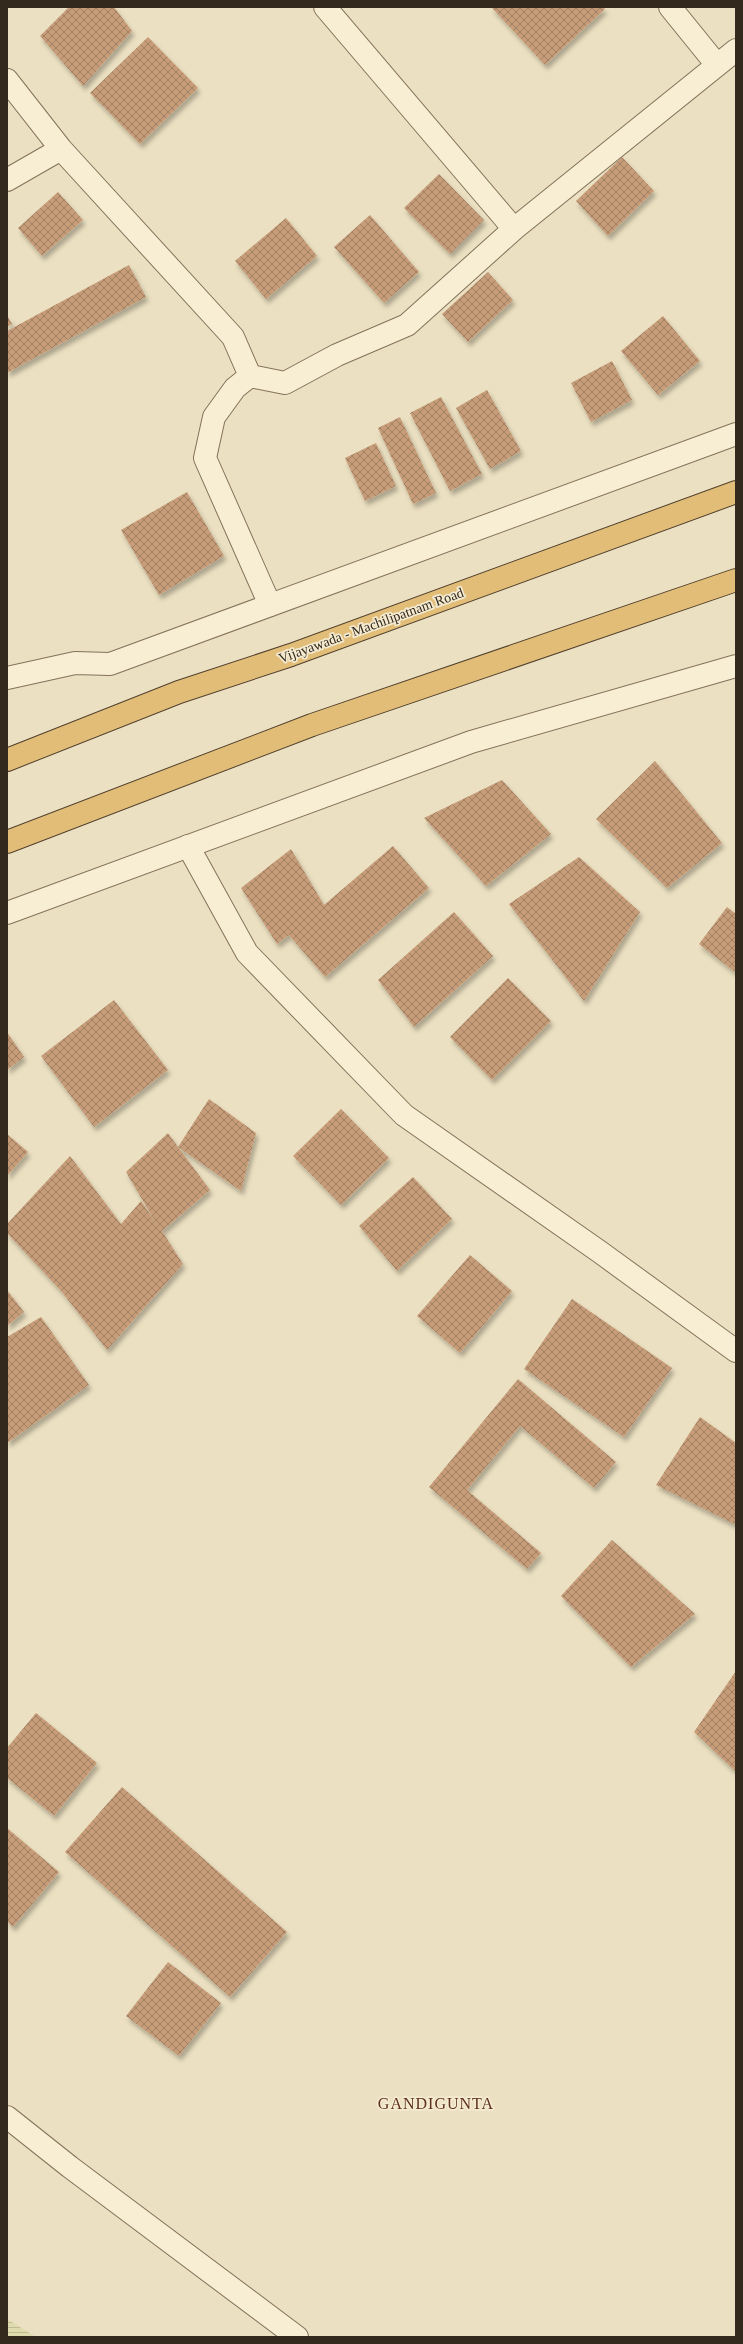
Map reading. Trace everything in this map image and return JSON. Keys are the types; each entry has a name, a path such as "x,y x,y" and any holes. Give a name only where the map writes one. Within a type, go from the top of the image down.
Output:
{"highway":[{"name":"Vijayawada - Machilipatnam Road","path":"7,760 179,692 291,655 736,492"},
{"path":"7,842 312,725 736,580"}],"street":[{"path":"325,7 514,230"},
{"path":"670,7 717,65"},
{"path":"270,605 205,458 214,417 235,388 250,376 286,383 337,355 407,325 514,230 736,50"},
{"path":"7,80 61,149 233,337 250,376"},
{"path":"7,180 61,149"},
{"path":"7,678 75,663 110,664 736,434"},
{"path":"7,912 471,742 736,666"},
{"path":"188,846 247,953 404,1115 600,1252 736,1351"},
{"path":"7,2117 70,2167 297,2337"}],"shaded area":[{"path":"7,2319 36,2337 7,2337"}],"building":[{"path":"69,7 114,7 132,31 83,86 40,36"},
{"path":"491,7 603,7 605,9 545,65"},
{"path":"148,37 198,88 140,144 90,93"},
{"path":"622,157 654,191 608,236 576,201"},
{"path":"439,174 484,220 450,254 404,208"},
{"path":"58,192 83,220 42,256 18,228"},
{"path":"370,215 419,272 384,303 334,247"},
{"path":"286,218 317,256 266,299 235,261"},
{"path":"129,265 146,297 7,373 7,331"},
{"path":"488,272 513,300 468,342 442,314"},
{"path":"7,315 12,324 7,327"},
{"path":"663,316 700,361 658,395 621,351"},
{"path":"612,361 632,400 591,422 571,383"},
{"path":"487,390 521,451 490,469 456,408"},
{"path":"441,397 482,474 450,491 410,413"},
{"path":"400,417 436,493 413,504 378,428"},
{"path":"376,443 396,486 365,501 345,458"},
{"path":"187,492 224,556 159,595 121,530"},
{"path":"655,761 722,843 667,888 596,819"},
{"path":"502,780 551,834 486,886 424,818"},
{"path":"393,846 429,888 325,977 289,935 277,944 241,888 291,849 324,905"},
{"path":"579,857 640,912 584,1001 509,904"},
{"path":"727,907 736,914 736,973 699,944"},
{"path":"454,912 493,956 414,1027 378,980"},
{"path":"508,978 551,1021 492,1080 450,1037"},
{"path":"114,1000 168,1070 94,1127 41,1056"},
{"path":"7,1032 24,1057 7,1070"},
{"path":"209,1099 256,1133 241,1191 178,1147"},
{"path":"341,1109 389,1158 341,1205 293,1156"},
{"path":"168,1133 210,1190 162,1231 183,1264 107,1350 62,1292 7,1233 7,1224 70,1156 121,1224 141,1201 156,1223 126,1172"},
{"path":"7,1134 28,1152 7,1176"},
{"path":"413,1177 452,1219 397,1271 359,1226"},
{"path":"470,1255 512,1291 460,1353 417,1316"},
{"path":"7,1290 24,1312 7,1326"},
{"path":"572,1299 672,1368 624,1437 524,1369"},
{"path":"41,1317 89,1385 7,1443 7,1337"},
{"path":"518,1379 616,1462 594,1488 520,1426 467,1490 541,1553 527,1569 429,1487"},
{"path":"700,1417 736,1443 736,1525 656,1485"},
{"path":"612,1540 695,1614 631,1667 561,1596"},
{"path":"736,1671 736,1772 694,1732"},
{"path":"36,1713 97,1763 54,1816 7,1778 7,1748"},
{"path":"122,1787 287,1932 230,1997 65,1852"},
{"path":"7,1828 59,1872 13,1927 7,1921"},
{"path":"168,1962 221,2003 179,2056 126,2016"}],"district":[{"name":"GANDIGUNTA","path":"436,2103"}]}
